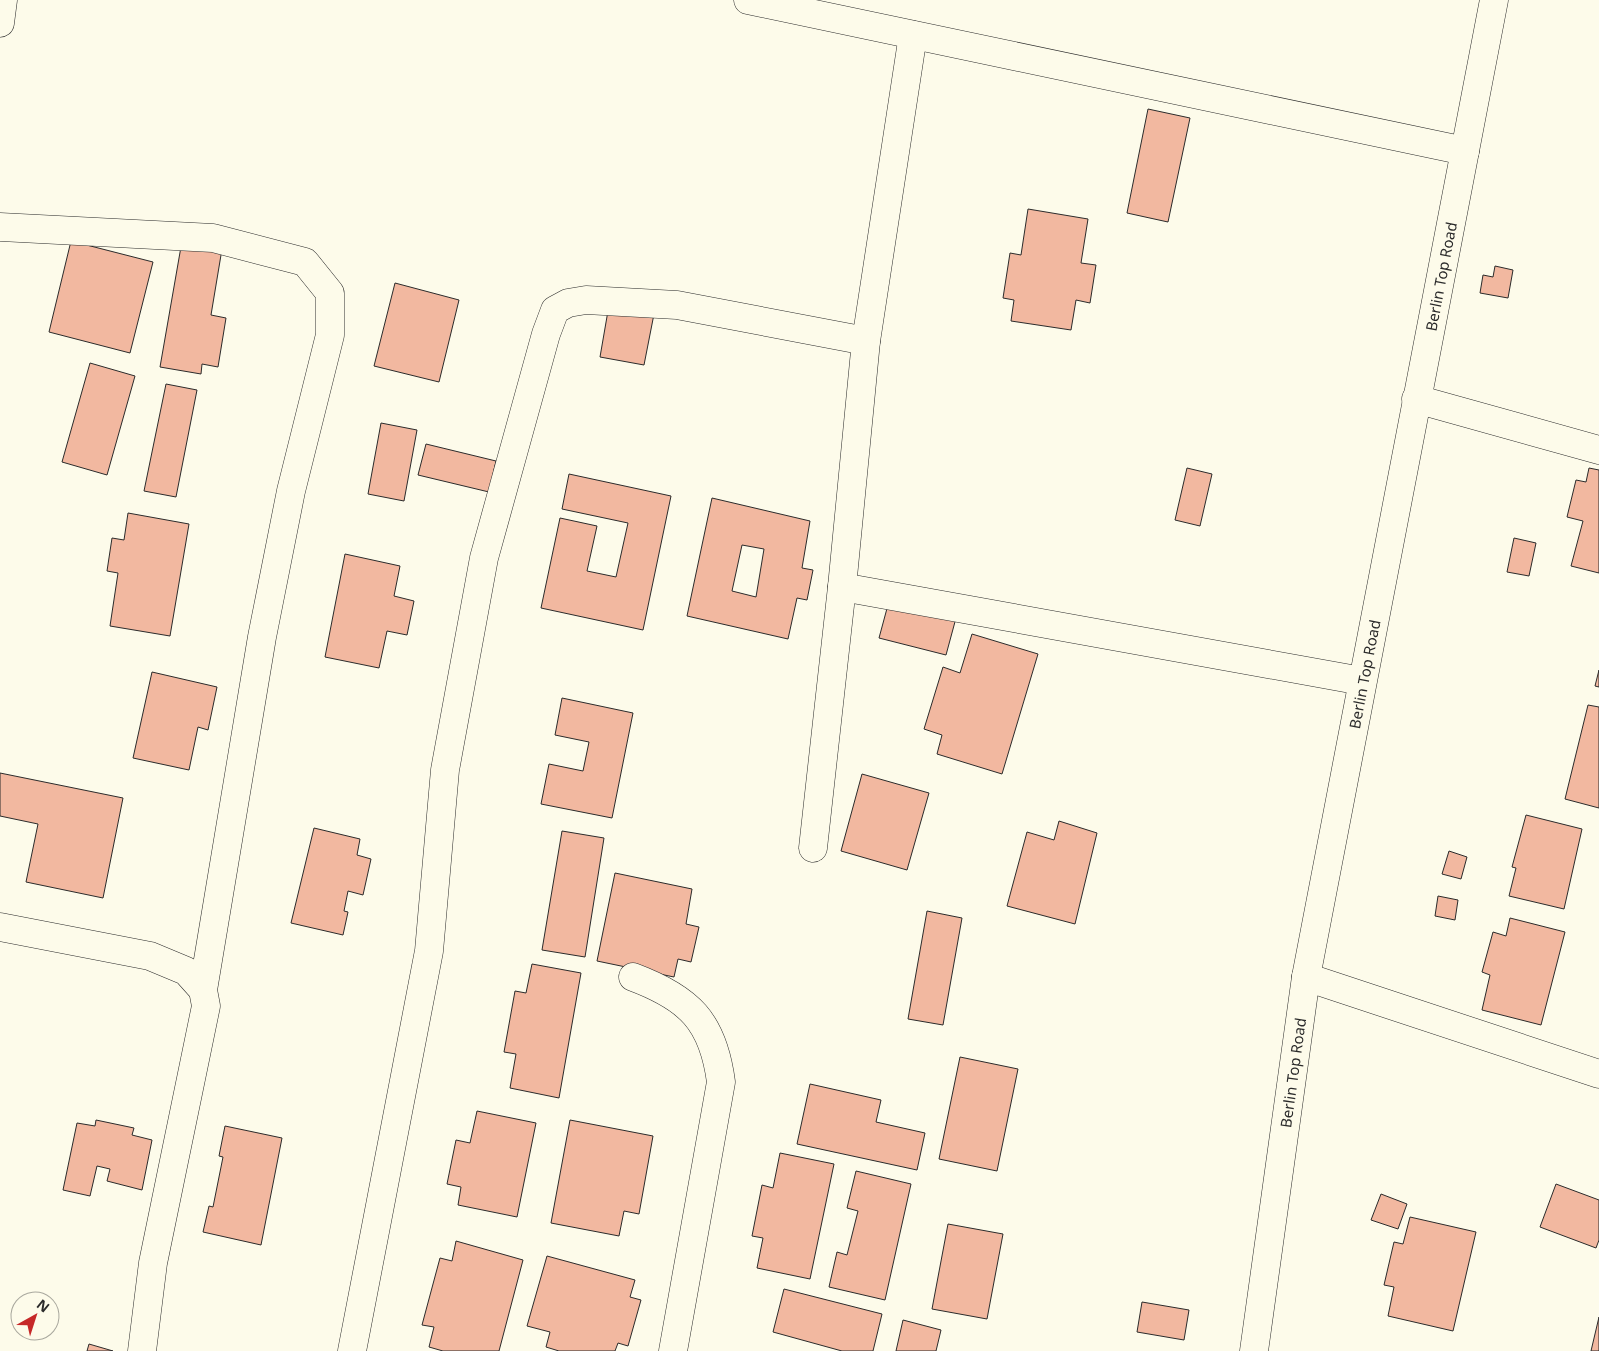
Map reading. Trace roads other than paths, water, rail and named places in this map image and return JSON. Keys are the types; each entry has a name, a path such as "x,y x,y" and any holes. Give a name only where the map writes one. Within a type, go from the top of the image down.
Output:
{"street":[{"path":"0,23 3,0"},
{"path":"748,0 1465,151"},
{"name":"Berlin Top Road","path":"1254,1351 1306,977 1494,0"},
{"path":"813,848 842,587 866,341 914,35"},
{"path":"0,227 213,238 305,262 330,293 330,335 291,491 262,637 203,990 206,1006 153,1263 142,1351"},
{"path":"352,1351 429,951 444,770 484,558 546,334 556,310 568,303 586,300 677,305 866,341"},
{"path":"1416,398 1599,450"},
{"path":"842,587 1362,681"},
{"path":"0,927 150,956 186,971 203,990"},
{"path":"632,977 664,988 689,1006 708,1032 717,1054 721,1082 673,1351"},
{"path":"1306,977 1599,1074"}]}
